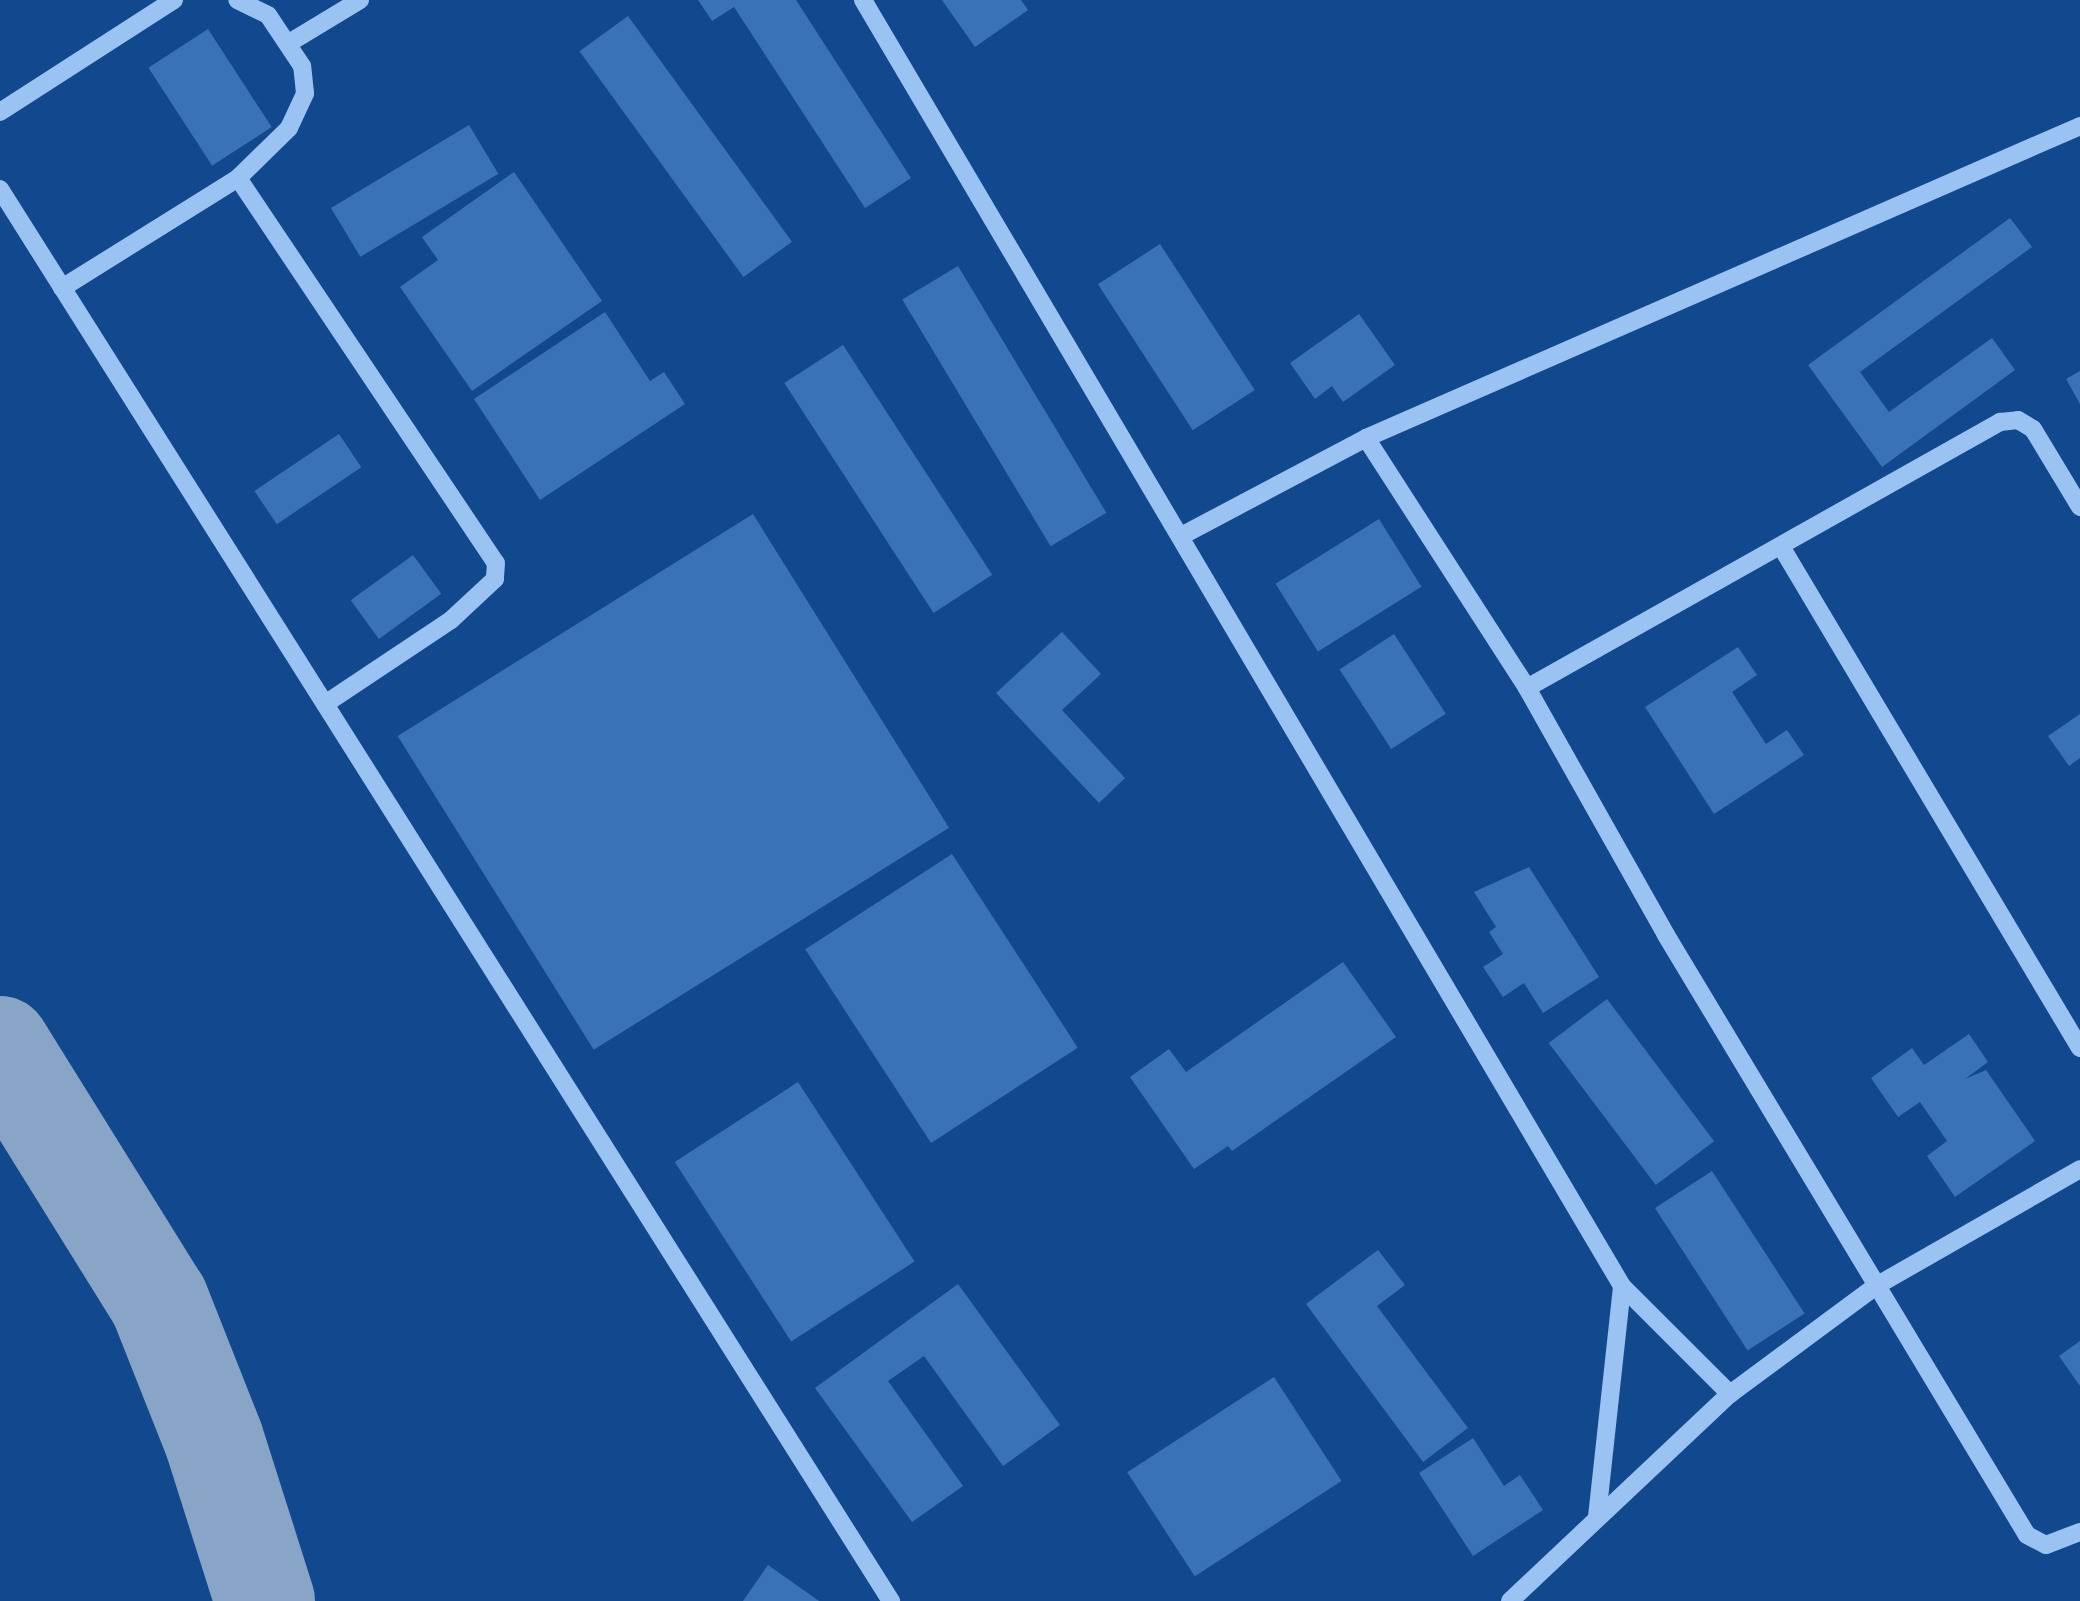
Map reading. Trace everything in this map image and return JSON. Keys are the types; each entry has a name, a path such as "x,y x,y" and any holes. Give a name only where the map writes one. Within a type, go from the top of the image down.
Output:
{"street":[{"path":"0,112 152,4 174,0"},
{"path":"62,288 238,178 289,128 305,93 290,44 268,15 237,0"},
{"path":"290,44 360,0"},
{"path":"863,0 1183,535 1622,1286 1730,1394"},
{"path":"1183,535 1366,438 2080,126"},
{"path":"238,178 496,563 495,579 451,620 325,704"},
{"path":"0,189 891,1601"},
{"path":"1526,688 1782,548 2000,422 2018,420 2033,429 2080,507"},
{"path":"1366,438 1526,688 1876,1286 2027,1534 2046,1545 2080,1532"},
{"path":"1782,548 2080,1048"},
{"path":"1510,1601 1730,1394 1876,1286 2080,1168"},
{"path":"1597,1517 1622,1286"}],"building":[{"path":"698,0 796,0 911,178 865,208 734,7 712,21"},
{"path":"942,0 1021,0 1028,10 975,47"},
{"path":"628,16 792,242 743,277 579,51"},
{"path":"208,29 272,127 212,166 148,68"},
{"path":"469,125 498,174 360,257 331,208"},
{"path":"514,172 602,301 472,391 400,287 438,260 422,237"},
{"path":"2010,218 2032,247 1860,372 1889,412 1992,338 2015,370 1882,467 1808,365"},
{"path":"1160,244 1255,390 1193,430 1098,284"},
{"path":"958,266 1106,513 1051,546 902,299"},
{"path":"605,312 650,381 664,372 685,404 540,500 474,399"},
{"path":"1359,314 1395,365 1343,402 1332,386 1315,399 1290,363"},
{"path":"843,345 992,575 934,613 784,383"},
{"path":"2080,371 2080,404 2066,379"},
{"path":"339,434 361,467 277,524 254,491"},
{"path":"753,514 949,828 594,1050 398,736"},
{"path":"1379,519 1421,587 1318,651 1276,584"},
{"path":"413,555 441,594 379,639 351,600"},
{"path":"1062,632 1101,674 1062,710 1125,778 1099,803 996,693"},
{"path":"1394,634 1446,714 1391,749 1339,669"},
{"path":"1738,647 1757,675 1732,692 1766,744 1787,730 1804,755 1714,814 1645,707"},
{"path":"2080,714 2080,758 2069,766 2048,736"},
{"path":"952,854 1078,1048 931,1143 805,949"},
{"path":"1529,867 1599,977 1543,1013 1524,983 1503,997 1483,967 1503,954 1489,932 1496,927 1474,892"},
{"path":"1343,962 1396,1037 1232,1151 1228,1146 1194,1169 1130,1077 1169,1049 1186,1072"},
{"path":"1607,999 1714,1141 1656,1185 1549,1043"},
{"path":"1969,1034 1988,1062 1965,1079 1986,1070 2035,1141 1955,1197 1927,1156 1947,1141 1920,1102 1898,1117 1871,1078 1912,1048 1924,1065"},
{"path":"798,1082 915,1261 791,1342 675,1162"},
{"path":"1712,1171 1805,1314 1748,1351 1655,1208"},
{"path":"1378,1250 1405,1285 1377,1306 1468,1428 1423,1462 1306,1304"},
{"path":"958,1284 1060,1425 1003,1466 924,1356 888,1381 963,1486 912,1522 815,1388"},
{"path":"2080,1341 2080,1386 2059,1356"},
{"path":"1274,1377 1342,1481 1195,1576 1127,1472"},
{"path":"1473,1438 1504,1486 1520,1475 1543,1510 1473,1556 1419,1473"},
{"path":"768,1565 819,1601 743,1601"}],"taxiway":[{"path":"0,1046 159,1301 214,1440 265,1601"}]}
